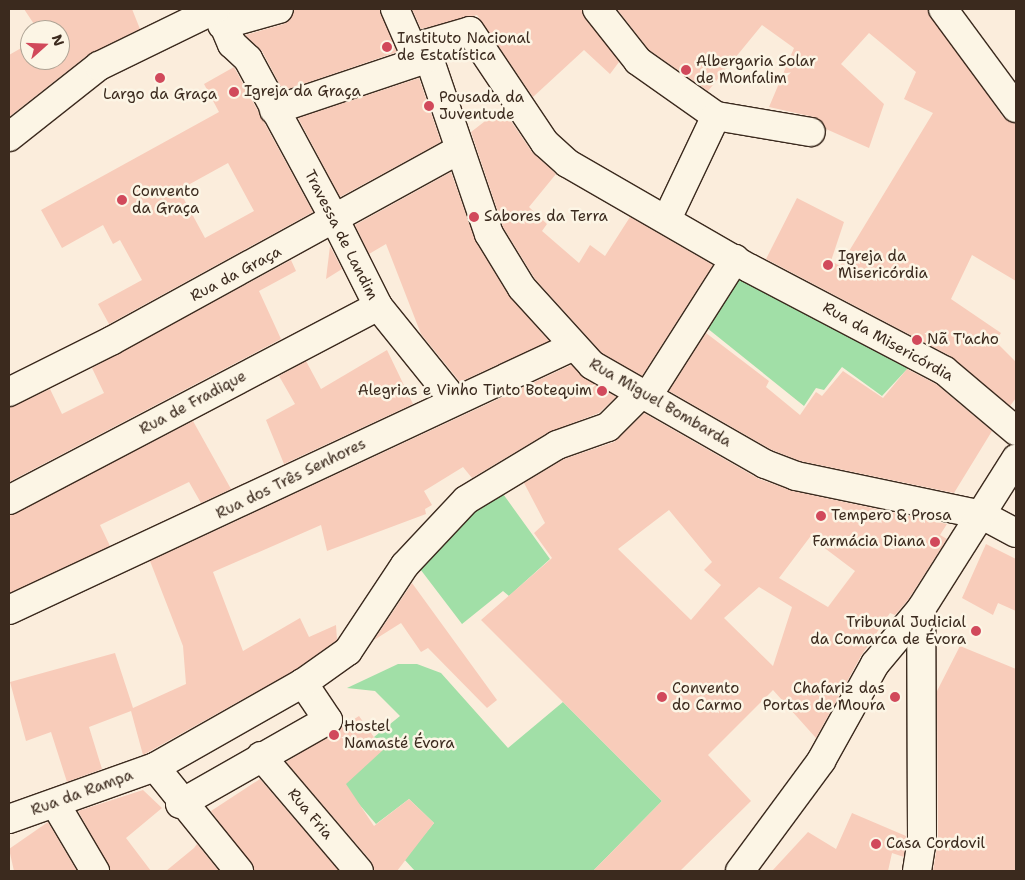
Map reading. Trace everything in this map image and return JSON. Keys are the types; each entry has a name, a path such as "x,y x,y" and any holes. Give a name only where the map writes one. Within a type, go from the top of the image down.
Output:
{"street":[{"path":"9,137 99,66 218,14 279,9"},
{"name":"Rua Miguel Bombarda","path":"396,9 420,53 460,149 489,234 522,288 572,347 592,366 765,464 796,476 982,515 1016,533"},
{"path":"597,9 638,61 716,116 811,132"},
{"path":"943,9 1016,108"},
{"name":"Travessa de Landim","path":"218,14 248,59 335,220 378,306 454,399"},
{"path":"274,110 420,53 467,20"},
{"name":"Rua da Misericórdia","path":"467,20 517,103 545,142 567,163 742,263 945,371 1016,431"},
{"path":"668,219 716,116"},
{"name":"Rua da Graça","path":"9,392 335,220 460,149"},
{"name":"Rua da Rampa","path":"9,819 56,805 155,767 303,683 348,651 405,565 466,500 557,445 608,427 644,395 742,263"},
{"name":"Rua de Fradique","path":"9,500 378,306"},
{"name":"Rua dos Três Senhores","path":"9,610 202,523 454,399 572,347"},
{"path":"740,871 821,761 875,664 921,609 1016,459"},
{"path":"917,871 922,841 920,751 921,609"},
{"path":"180,804 260,756 328,720 303,683"},
{"name":"Rua Fria","path":"260,756 359,871"},
{"path":"155,767 180,804 238,871"},
{"path":"56,805 95,871"}],"green space":[{"path":"736,277 910,366 882,396 842,367 824,390 816,388 804,406 702,324"},
{"path":"498,487 550,559 509,596 503,591 462,624 414,561"},
{"path":"398,664 417,664 441,673 508,748 563,702 662,801 593,871 415,871 404,859 434,823 409,799 376,824 340,782 374,737 400,716 375,691 347,688"}],"building":[{"path":"24,9 132,9 140,29 89,54 70,69 70,20 31,20"},
{"path":"294,9 380,9 397,52 283,91 262,51 245,35 284,24"},
{"path":"412,9 582,9 619,62 610,74 584,50 533,97 477,15 421,29"},
{"path":"617,9 928,9 1003,117 1016,123 1016,281 972,255 951,299 1001,333 995,341 1016,362 1016,398 1010,406 952,357 766,259 797,198 844,222 831,261 840,266 933,113 904,99 916,72 869,33 841,64 884,104 869,148 826,129 814,117 769,107 794,48 762,25 708,91 649,50"},
{"path":"20,49 20,70 69,70 9,117 9,55"},
{"name":"Convento da Graça","path":"234,67 313,212 109,324 98,304 142,280 120,240 113,244 103,225 62,248 41,210 219,112 204,84","holes":["228,163 254,211 205,238 179,190"]},
{"path":"419,78 441,142 340,197 298,118"},
{"path":"502,108 532,152 556,174 529,207 547,224 542,231 579,263 590,245 605,256 630,217 713,265 642,376 602,353 535,279 503,227 471,132"},
{"path":"451,172 476,242 509,296 549,341 460,382 421,334 386,244 369,254 355,225"},
{"path":"330,246 342,269 326,279"},
{"path":"291,260 296,271 259,291 281,339 9,482 9,408 50,389 62,414 104,393 92,368"},
{"path":"706,333 769,381 766,387 800,415 816,392 822,396 843,371 883,398 907,369 936,384 992,431 954,493 800,461 772,450 669,391"},
{"path":"387,350 413,404 284,464 266,420 295,404 279,376 306,361 321,389"},
{"path":"571,365 616,397 599,413 549,432 472,478 463,467 424,491 432,505 425,509 426,514 327,551 321,525 213,572 243,651 300,618 309,637 336,625 337,640 295,670 143,755 131,711 89,727 102,769 67,782 51,732 26,741 10,682 115,653 133,708 186,684 183,646 150,561"},
{"path":"644,413 759,479 793,491 947,524 940,535 947,539 908,600 895,615 890,613 861,656 816,738 773,690 708,755 751,801 680,871 593,871 662,801 481,620 552,558 534,533 545,523 524,483 564,459 614,442","holes":["669,510 712,562 704,570 721,585 691,620 618,549","810,537 855,571 828,607 779,578","759,587 792,607 773,666 724,618"]},
{"path":"193,421 231,489 201,503 189,482 100,525 110,546 9,593 9,516"},
{"path":"986,544 1016,559 1016,611 998,603 993,615 962,598"},
{"path":"412,583 497,700 487,708 428,648 421,652 401,623 374,640"},
{"path":"960,646 1016,669 1016,871 933,871 938,841 937,691"},
{"path":"359,716 383,750 346,784 374,826 409,799 434,823 397,871 374,871 371,861 286,762"},
{"path":"260,779 339,871 254,871 211,811"},
{"path":"143,790 162,808 126,838 151,871 111,871 78,811"},
{"path":"852,813 906,836 904,857 892,853 888,871 772,871 808,832 836,849"},
{"path":"48,822 77,871 14,871 9,849"},
{"path":"197,844 219,871 166,871 194,848"}],"place":[{"name":"Instituto Nacional de Estatística","path":"387,47"},
{"name":"Albergaria Solar de Monfalim","path":"686,70"},
{"name":"Largo da Graça","path":"160,78"},
{"name":"Igreja da Graça","path":"234,92"},
{"name":"Pousada da Juventude","path":"429,106"},
{"name":"Convento da Graça","path":"122,200"},
{"name":"Sabores da Terra","path":"474,217"},
{"name":"Igreja da Misericórdia","path":"828,265"},
{"name":"Nã T'acho","path":"917,340"},
{"name":"Alegrias e Vinho Tinto Botequim","path":"602,391"},
{"name":"Tempero & Prosa","path":"821,516"},
{"name":"Farmácia Diana","path":"935,542"},
{"name":"Tribunal Judicial da Comarca de Évora","path":"976,631"},
{"name":"Convento do Carmo","path":"662,697"},
{"name":"Chafariz das Portas de Moura","path":"895,697"},
{"name":"Hostel Namasté Évora","path":"334,735"},
{"name":"Casa Cordovil","path":"876,844"}]}
